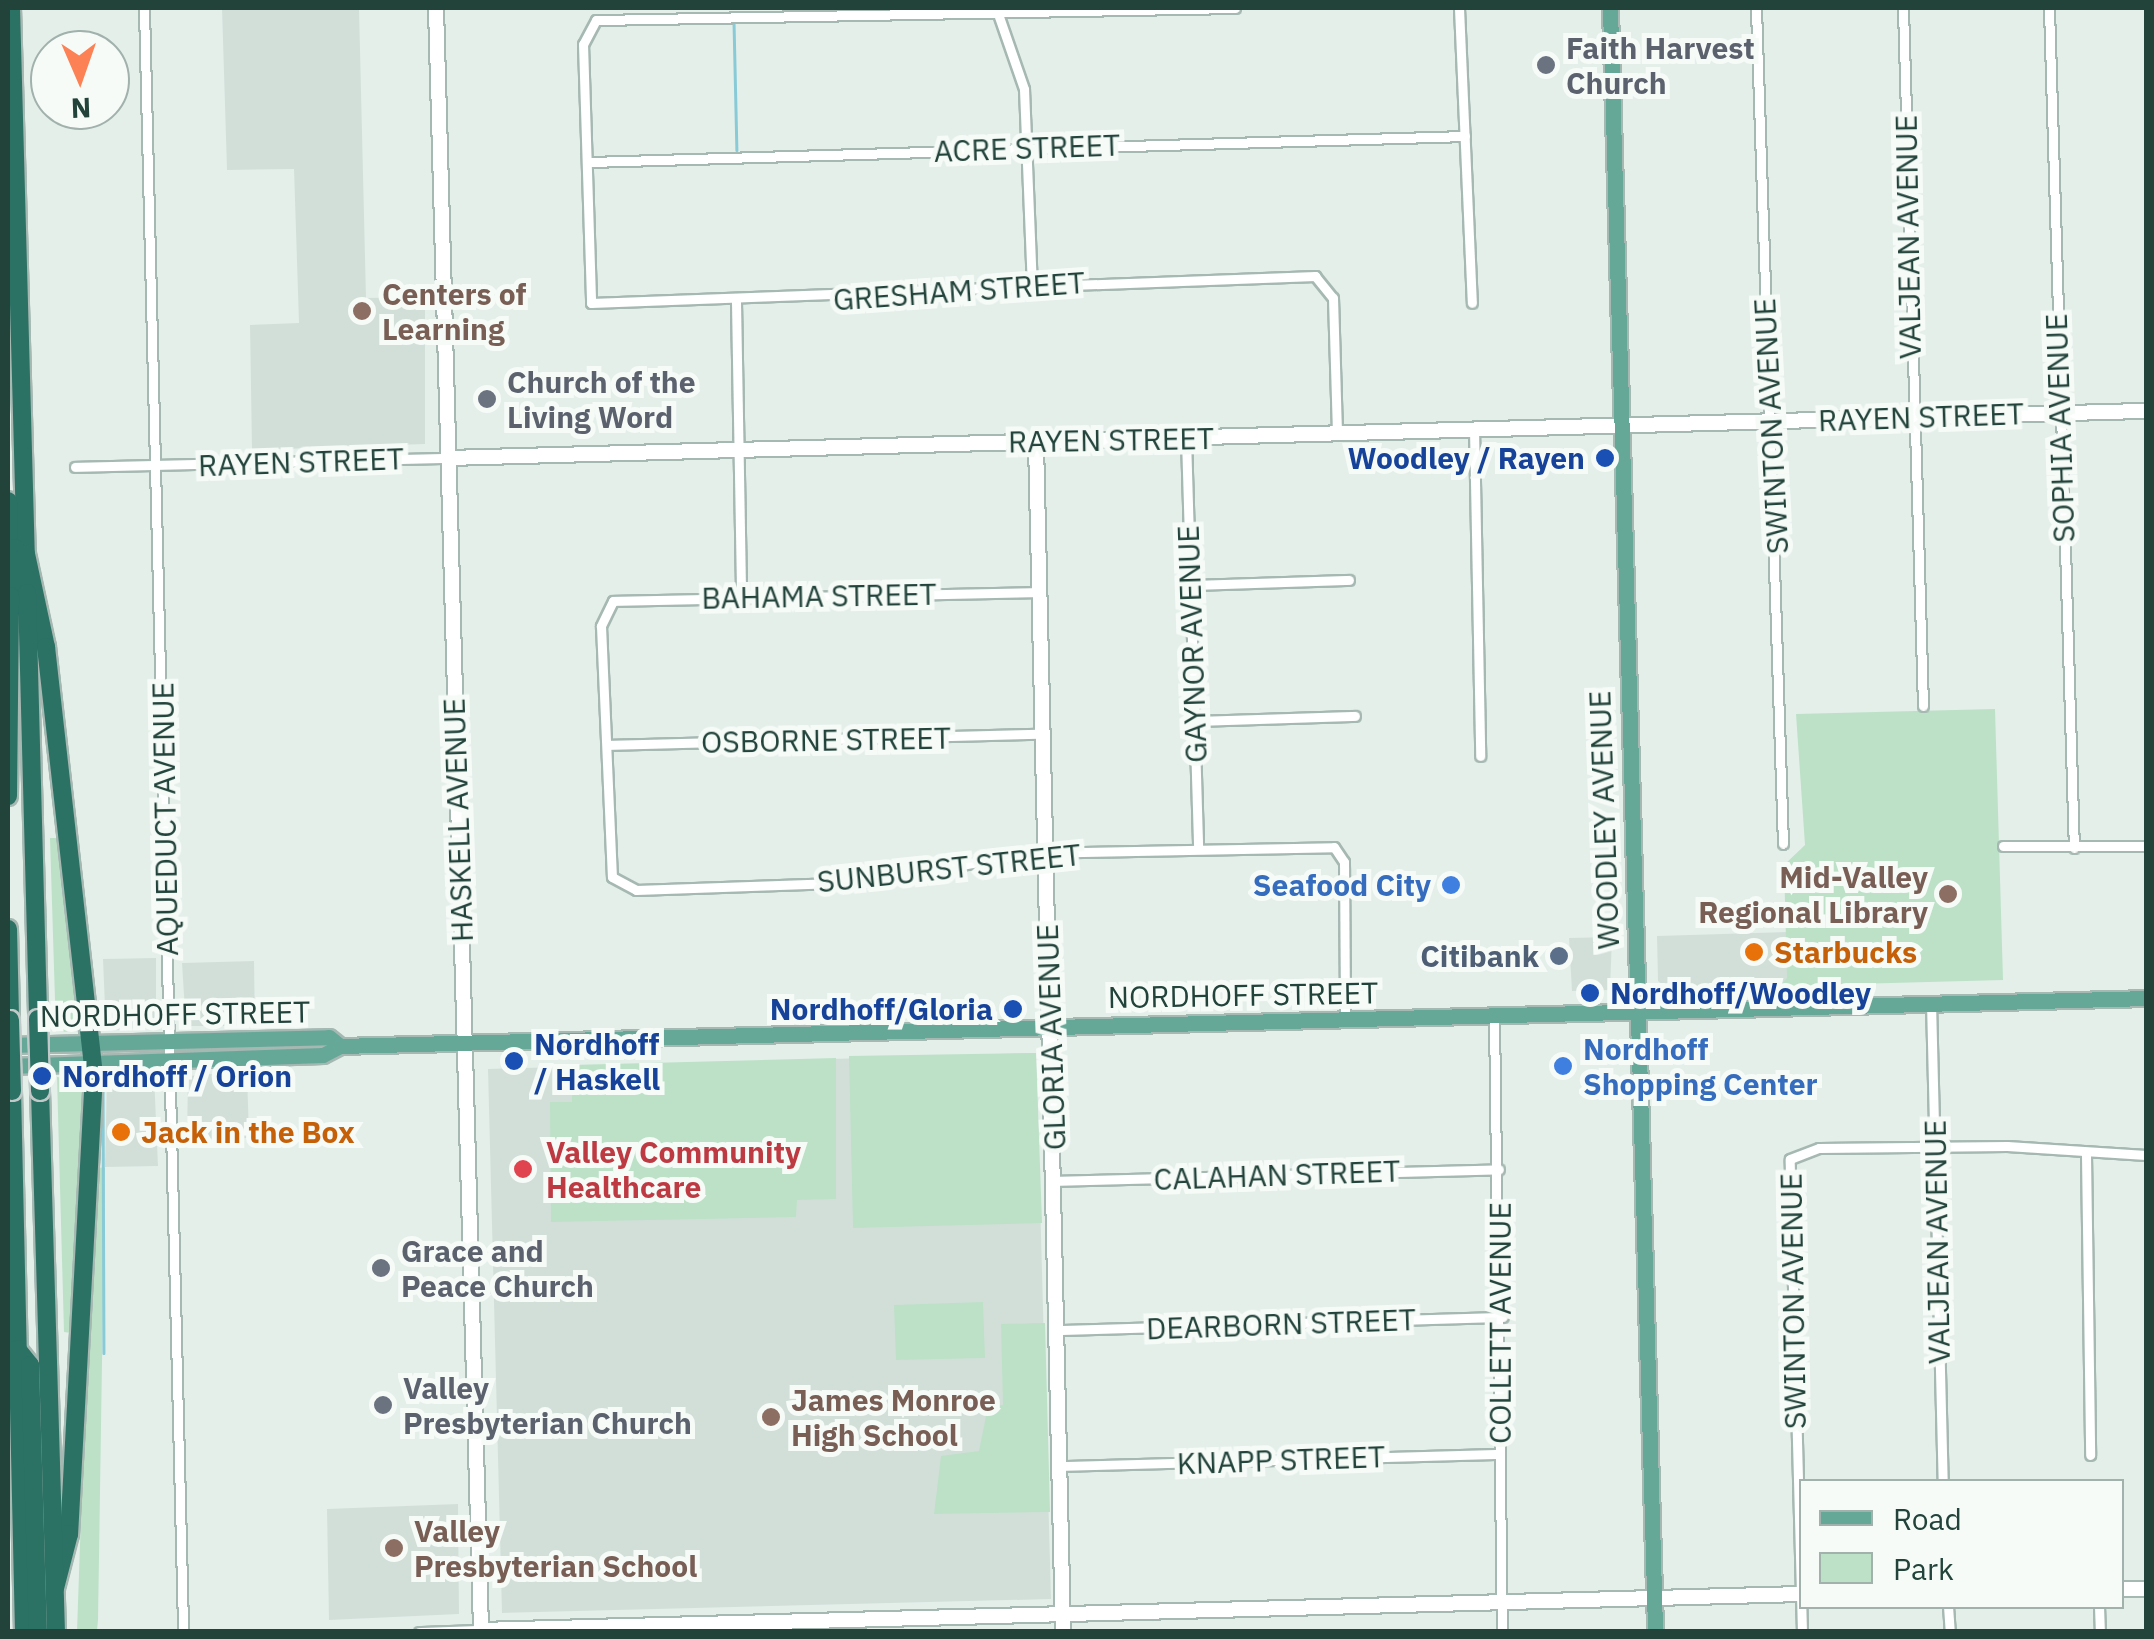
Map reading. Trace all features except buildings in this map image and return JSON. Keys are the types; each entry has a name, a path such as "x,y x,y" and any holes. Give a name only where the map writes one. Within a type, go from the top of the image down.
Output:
{"highway":[{"path":"11,8 56,1632"},
{"path":"8,261 21,782 32,792"},
{"path":"8,500 8,796"},
{"path":"26,554 46,647 93,1064 69,1534 55,1588"},
{"path":"8,929 24,1632"},
{"path":"45,1632 36,1313 46,1298"},
{"path":"17,1348 30,1365 38,1632"},
{"path":"8,1498 22,1554"}],"main road":[{"name":"WOODLEY AVENUE","path":"1610,8 1654,1632"},
{"name":"NORDHOFF STREET","path":"8,1066 323,1055 340,1046 2146,998"},
{"name":"NORDHOFF STREET","path":"8,1045 330,1038 340,1046"}],"street":[{"name":"AQUEDUCT AVENUE","path":"144,8 172,1044 183,1632"},
{"name":"HASKELL AVENUE","path":"436,8 480,1631"},
{"path":"590,162 589,24 790,14 1235,8"},
{"path":"1459,8 1472,303"},
{"name":"SWINTON AVENUE","path":"1756,8 1784,844"},
{"name":"VALJEAN AVENUE","path":"1903,8 1922,706"},
{"name":"SOPHIA AVENUE","path":"2048,8 2074,848"},
{"path":"998,12 1024,89 1032,284"},
{"name":"ACRE STREET","path":"590,162 1465,136"},
{"name":"GRESHAM STREET","path":"590,162 593,306 736,302 1032,284 1325,279 1336,434"},
{"path":"736,302 742,595"},
{"name":"RAYEN STREET","path":"76,468 2146,410"},
{"path":"1474,430 1480,756"},
{"name":"GAYNOR AVENUE","path":"1186,438 1198,849"},
{"name":"GLORIA AVENUE","path":"1036,442 1063,1632"},
{"path":"1190,585 1349,580"},
{"name":"BAHAMA STREET","path":"609,746 604,608 624,596 1038,592"},
{"path":"1193,721 1354,716"},
{"name":"OSBORNE STREET","path":"609,746 1043,734"},
{"name":"SUNBURST STREET","path":"609,746 608,867 617,884 865,882 1046,854 1198,849 1342,851 1345,1020"},
{"path":"2002,846 2146,846"},
{"name":"VALJEAN AVENUE","path":"1931,1002 1943,1479"},
{"name":"COLLETT AVENUE","path":"1494,1015 1503,1317 1502,1632"},
{"path":"1934,1148 2146,1156"},
{"name":"SWINTON AVENUE","path":"1799,1535 1787,1180 1796,1154 1934,1148"},
{"path":"2086,1154 2090,1455"},
{"name":"CALAHAN STREET","path":"1055,1182 1499,1169"},
{"name":"DEARBORN STREET","path":"1058,1330 1503,1317"},
{"name":"KNAPP STREET","path":"1062,1466 1500,1454"},
{"path":"420,1632 1502,1606 1799,1594"}],"shaded area":[{"path":"222,8 359,8 366,298 425,297 425,444 252,450 250,325 299,323 294,169 227,170"},
{"path":"1788,932 1790,985 1667,989 1658,981 1657,936"},
{"path":"1612,937 1610,990 1572,991 1569,938"},
{"path":"156,958 156,1026 106,1031 103,959"},
{"path":"254,961 255,1026 186,1026 182,963"},
{"name":"James Monroe High School","path":"1036,1053 1051,1599 502,1613 488,1069"},
{"path":"247,1071 249,1138 187,1139 188,1076"},
{"path":"154,1075 158,1166 105,1167 107,1078"},
{"name":"Valley Presbyterian School","path":"458,1504 459,1614 329,1620 327,1509"}],"green space":[{"path":"1995,709 2003,980 1779,986 1787,978 1784,865 1805,845 1796,714"},
{"path":"50,838 58,838 81,1031 56,1032"},
{"path":"1036,1053 1042,1223 853,1228 849,1056"},
{"path":"836,1058 836,1199 797,1200 796,1217 551,1222 550,1102 572,1102 572,1065"},
{"path":"57,1077 87,1081 71,1333 64,1332"},
{"path":"93,1167 105,1168 98,1620 97,1630 77,1632"},
{"path":"983,1302 985,1358 896,1360 894,1305"},
{"path":"1045,1323 1050,1512 934,1514 941,1456 979,1451 988,1406 1003,1405 1001,1324"}],"waterway":[{"path":"734,22 737,150"},
{"path":"103,1081 104,1353"}],"place":[{"name":"Faith Harvest Church","path":"1546,65"},
{"name":"Centers of Learning","path":"362,311"},
{"name":"Church of the Living Word","path":"487,399"},
{"name":"Woodley / Rayen","path":"1605,458"},
{"name":"Seafood City","path":"1451,885"},
{"name":"Mid-Valley Regional Library","path":"1948,894"},
{"name":"Starbucks","path":"1754,952"},
{"name":"Citibank","path":"1559,956"},
{"name":"Nordhoff/Woodley","path":"1590,993"},
{"name":"Nordhoff/Gloria","path":"1013,1009"},
{"name":"Nordhoff / Haskell","path":"514,1061"},
{"name":"Nordhoff Shopping Center","path":"1563,1066"},
{"name":"Nordhoff / Orion","path":"42,1076"},
{"name":"Jack in the Box","path":"121,1132"},
{"name":"Valley Community Healthcare","path":"523,1169"},
{"name":"Grace and Peace Church","path":"381,1268"},
{"name":"Valley Presbyterian Church","path":"383,1405"},
{"name":"James Monroe High School","path":"771,1417"},
{"name":"Valley Presbyterian School","path":"394,1548"}]}
